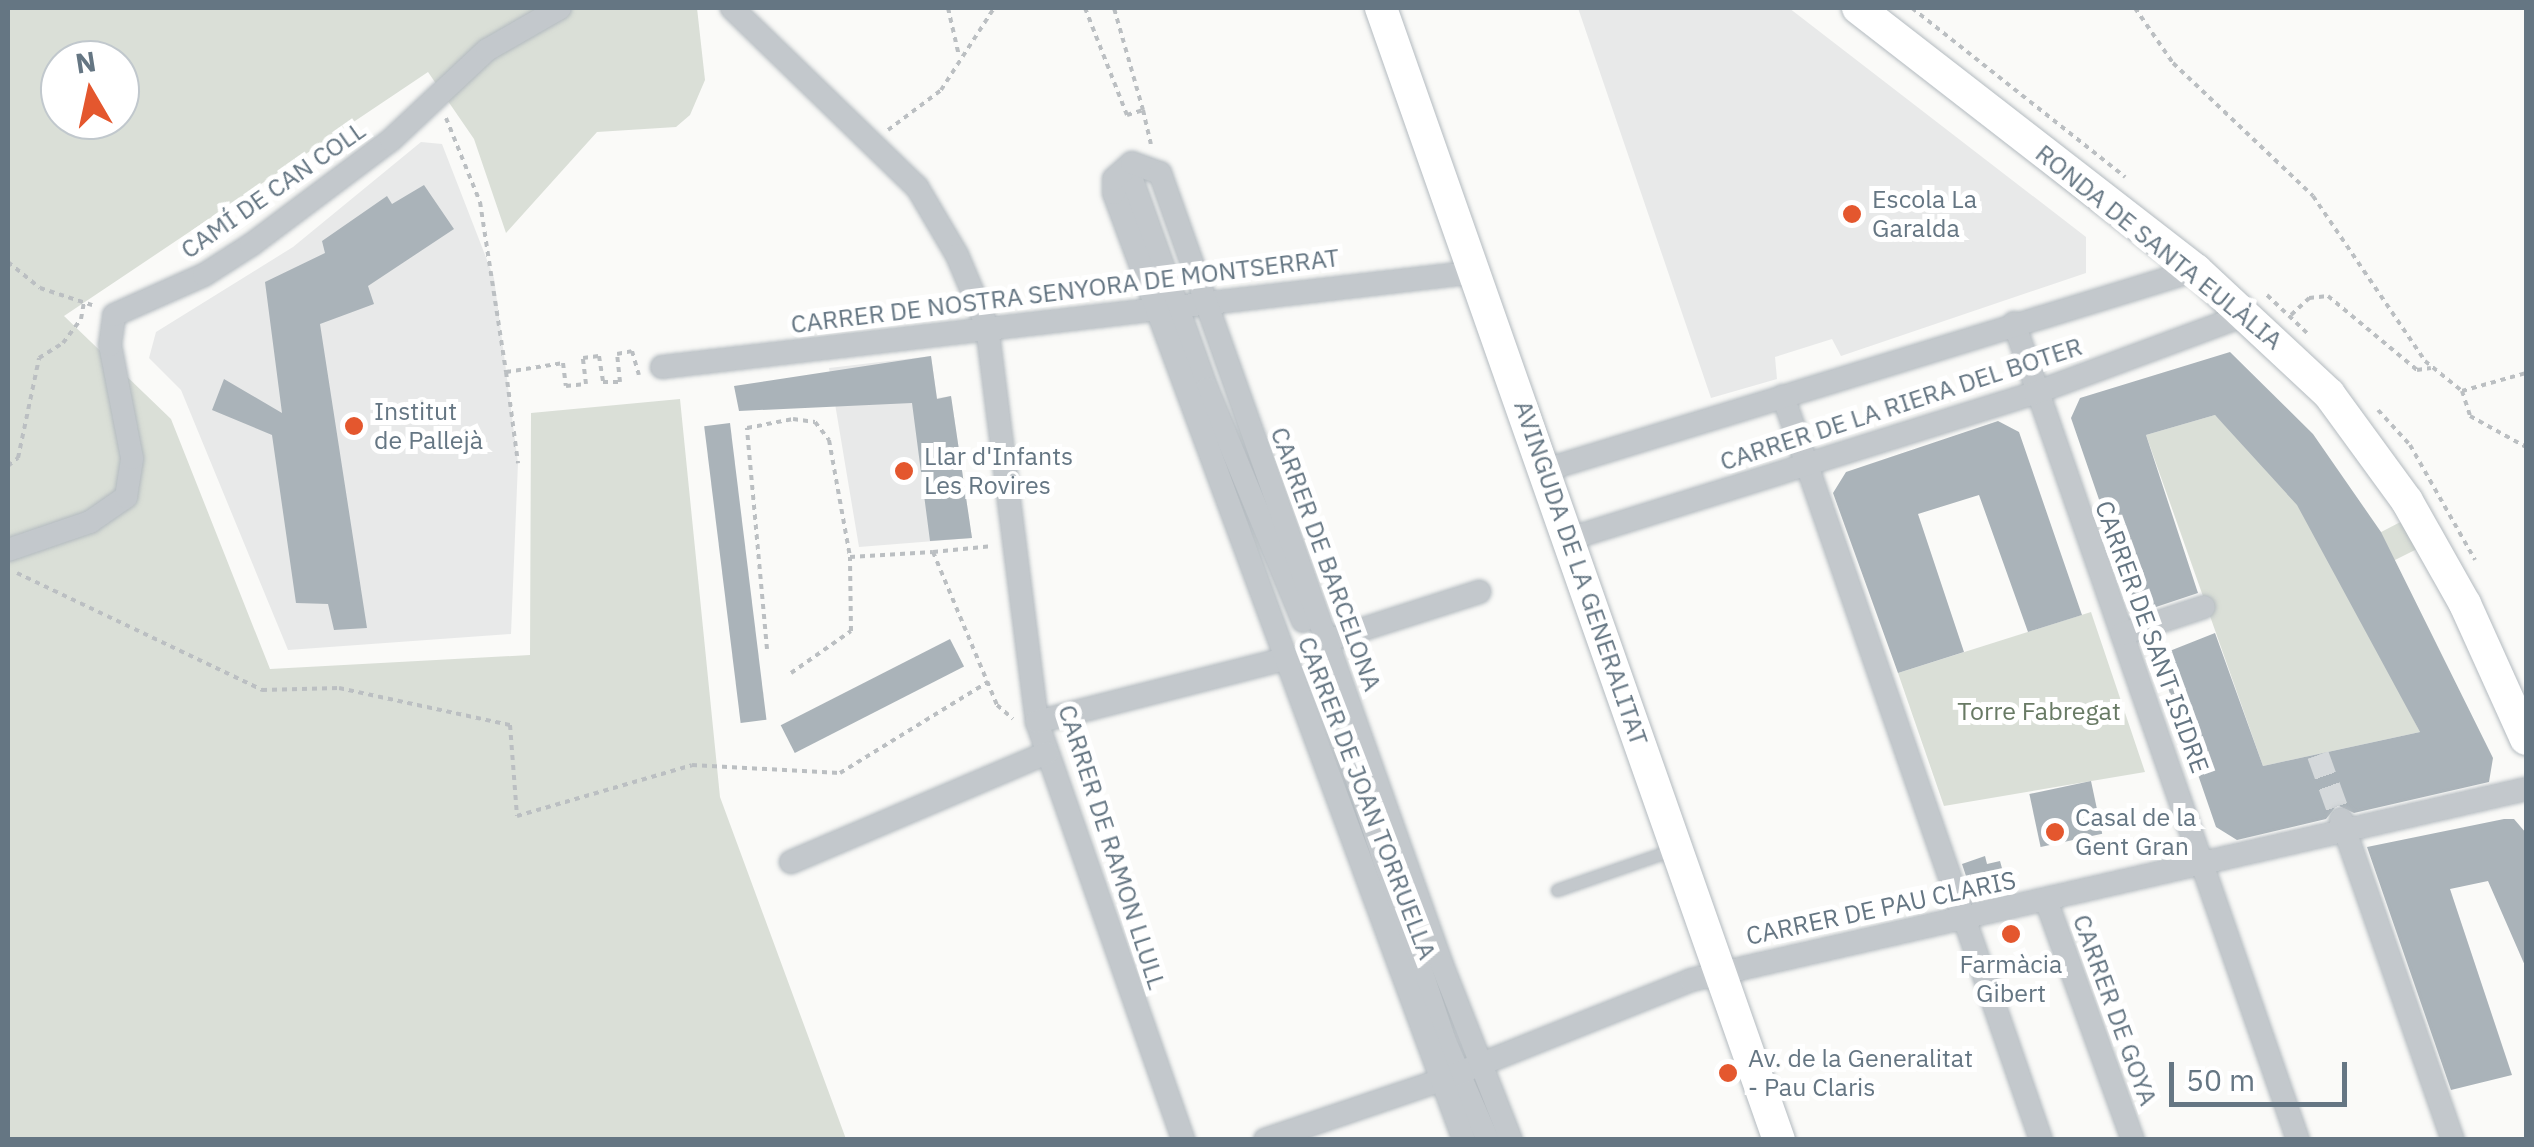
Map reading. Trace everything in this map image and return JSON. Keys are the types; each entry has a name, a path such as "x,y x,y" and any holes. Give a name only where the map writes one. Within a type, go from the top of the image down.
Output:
{"main road":[{"name":"AVINGUDA DE LA GENERALITAT","path":"1381,8 1779,1140"},
{"name":"RONDA DE SANTA EULÀLIA","path":"1858,8 2196,270 2329,394 2380,458 2465,604 2526,740"}],"street":[{"name":"CAMÍ DE CAN COLL","path":"114,315 204,275 252,245 382,148 509,33 560,8"},
{"path":"732,8 916,187 958,255 988,326"},
{"path":"1139,170 1120,170 1114,193 1167,304 1282,570 1384,846 1376,874"},
{"name":"CARRER DE BARCELONA","path":"1139,170 1160,173 1326,641 1461,1072 1511,1140"},
{"name":"CARRER DE LA RIERA DEL BOTER","path":"1545,470 2196,270"},
{"name":"CARRER DE NOSTRA SENYORA DE MONTSERRAT","path":"662,367 1204,299 1475,272"},
{"name":"CARRER DE JOAN TORRUELLA","path":"1167,304 1217,476 1278,661 1461,1072 1464,1140"},
{"name":"CARRER DE LA RIERA DEL BOTER","path":"1569,539 2035,393 2247,314"},
{"path":"8,550 90,522 126,497 132,458 110,345 114,315"},
{"name":"CARRER DE SANT ISIDRE","path":"2014,324 2298,1140"},
{"name":"CARRER DE RAMON LLULL","path":"988,326 1038,722 1183,1140"},
{"path":"1783,396 1960,919 2041,1140"},
{"path":"1282,570 1303,688"},
{"path":"1326,641 1479,592"},
{"path":"2122,634 2204,606"},
{"path":"1038,722 1278,661"},
{"path":"791,862 1047,752"},
{"name":"CARRER DE PAU CLARIS","path":"1265,1140 1461,1072 1719,973 2205,865 2343,826 2526,789"},
{"path":"2343,826 2453,1140"},
{"name":"CARRER DE GOYA","path":"2046,900 2133,1140"},
{"path":"1461,1072 1488,1140"}],"lane":[{"path":"1557,890 1678,848"}],"path":[{"path":"948,8 958,56"},
{"path":"864,136 893,128 930,99 994,8"},
{"path":"1085,8 1118,100 1127,115 1144,110"},
{"path":"1114,8 1153,134 1139,170"},
{"path":"2136,8 2173,63 2313,196 2431,368 2462,391 2470,416 2526,446"},
{"path":"436,98 480,202 518,463"},
{"path":"8,262 40,288 114,315"},
{"path":"2291,315 2309,298 2328,296 2418,370 2431,368"},
{"path":"8,466 18,458 39,358 63,342 81,320 84,302"},
{"path":"506,372 563,363 566,386 586,384 583,358 599,356 604,382 620,382 617,354 632,351 636,375 662,367"},
{"path":"2462,391 2526,373"},
{"path":"768,648 746,428 793,418 815,422 829,440 850,557 852,631 791,672"},
{"path":"850,557 1015,544"},
{"path":"933,552 988,682 1012,719 1038,722"},
{"path":"8,568 262,690 339,688 510,724 517,816 692,765 840,773 988,682"}],"shaded area":[{"name":"Escola La Garalda","path":"1578,8 1789,8 2086,237 2086,273 1841,356 1832,339 1775,357 1777,379 1711,398"},
{"name":"Institut de Pallejà","path":"421,142 442,144 494,278 518,463 511,634 288,650 181,390 149,358 156,332 293,247"},
{"name":"Llar d'Infants Les Rovires","path":"931,356 937,398 951,396 972,538 859,547 829,368"}],"green space":[{"path":"8,8 697,8 705,80 690,115 676,127 597,132 506,233 474,139 428,72 64,316 171,419 270,669 530,655 531,413 680,399 720,797 846,1139 8,1139"},
{"path":"2215,415 2267,465 2337,555 2410,517 2427,544 2345,585 2420,732 2263,766 2146,435"},
{"name":"Torre Fabregat","path":"2091,612 2145,772 1944,806 1898,673"}],"building":[{"path":"424,185 454,229 368,286 374,304 320,324 367,628 334,630 328,604 296,603 272,435 212,410 224,379 282,413 265,282 325,253 322,241 387,196 392,204"},
{"path":"2230,352 2313,434 2381,532 2493,758 2489,782 2354,813 2337,805 2326,819 2237,840 2216,827 2157,656 2215,633 2263,766 2420,732 2297,505 2215,415 2146,435 2198,593 2138,613 2071,418 2080,398"},
{"path":"931,356 937,399 951,396 972,538 930,541 912,403 739,411 734,386"},
{"path":"1998,421 2019,432 2082,615 2028,632 1979,495 1918,514 1964,652 1898,673 1833,493 1846,472"},
{"path":"730,423 766,720 741,723 704,426"},
{"path":"950,639 964,667 795,753 781,725"},
{"path":"2091,781 2102,834 2041,847 2029,794"},
{"path":"2514,819 2526,833 2526,968 2488,881 2450,889 2512,1075 2451,1090 2367,847"},
{"path":"1985,856 1987,864 2000,861 2008,890 1973,897 1962,864"}],"tunnel":[{"path":"2318,755 2341,819"}],"place":[{"name":"Escola La Garalda","path":"1852,214"},
{"name":"Institut de Pallejà","path":"354,426"},
{"name":"Llar d'Infants Les Rovires","path":"904,471"},
{"name":"Casal de la Gent Gran","path":"2055,832"},
{"name":"Farmàcia Gibert","path":"2011,934"},
{"name":"Av. de la Generalitat - Pau Claris","path":"1728,1073"}]}
